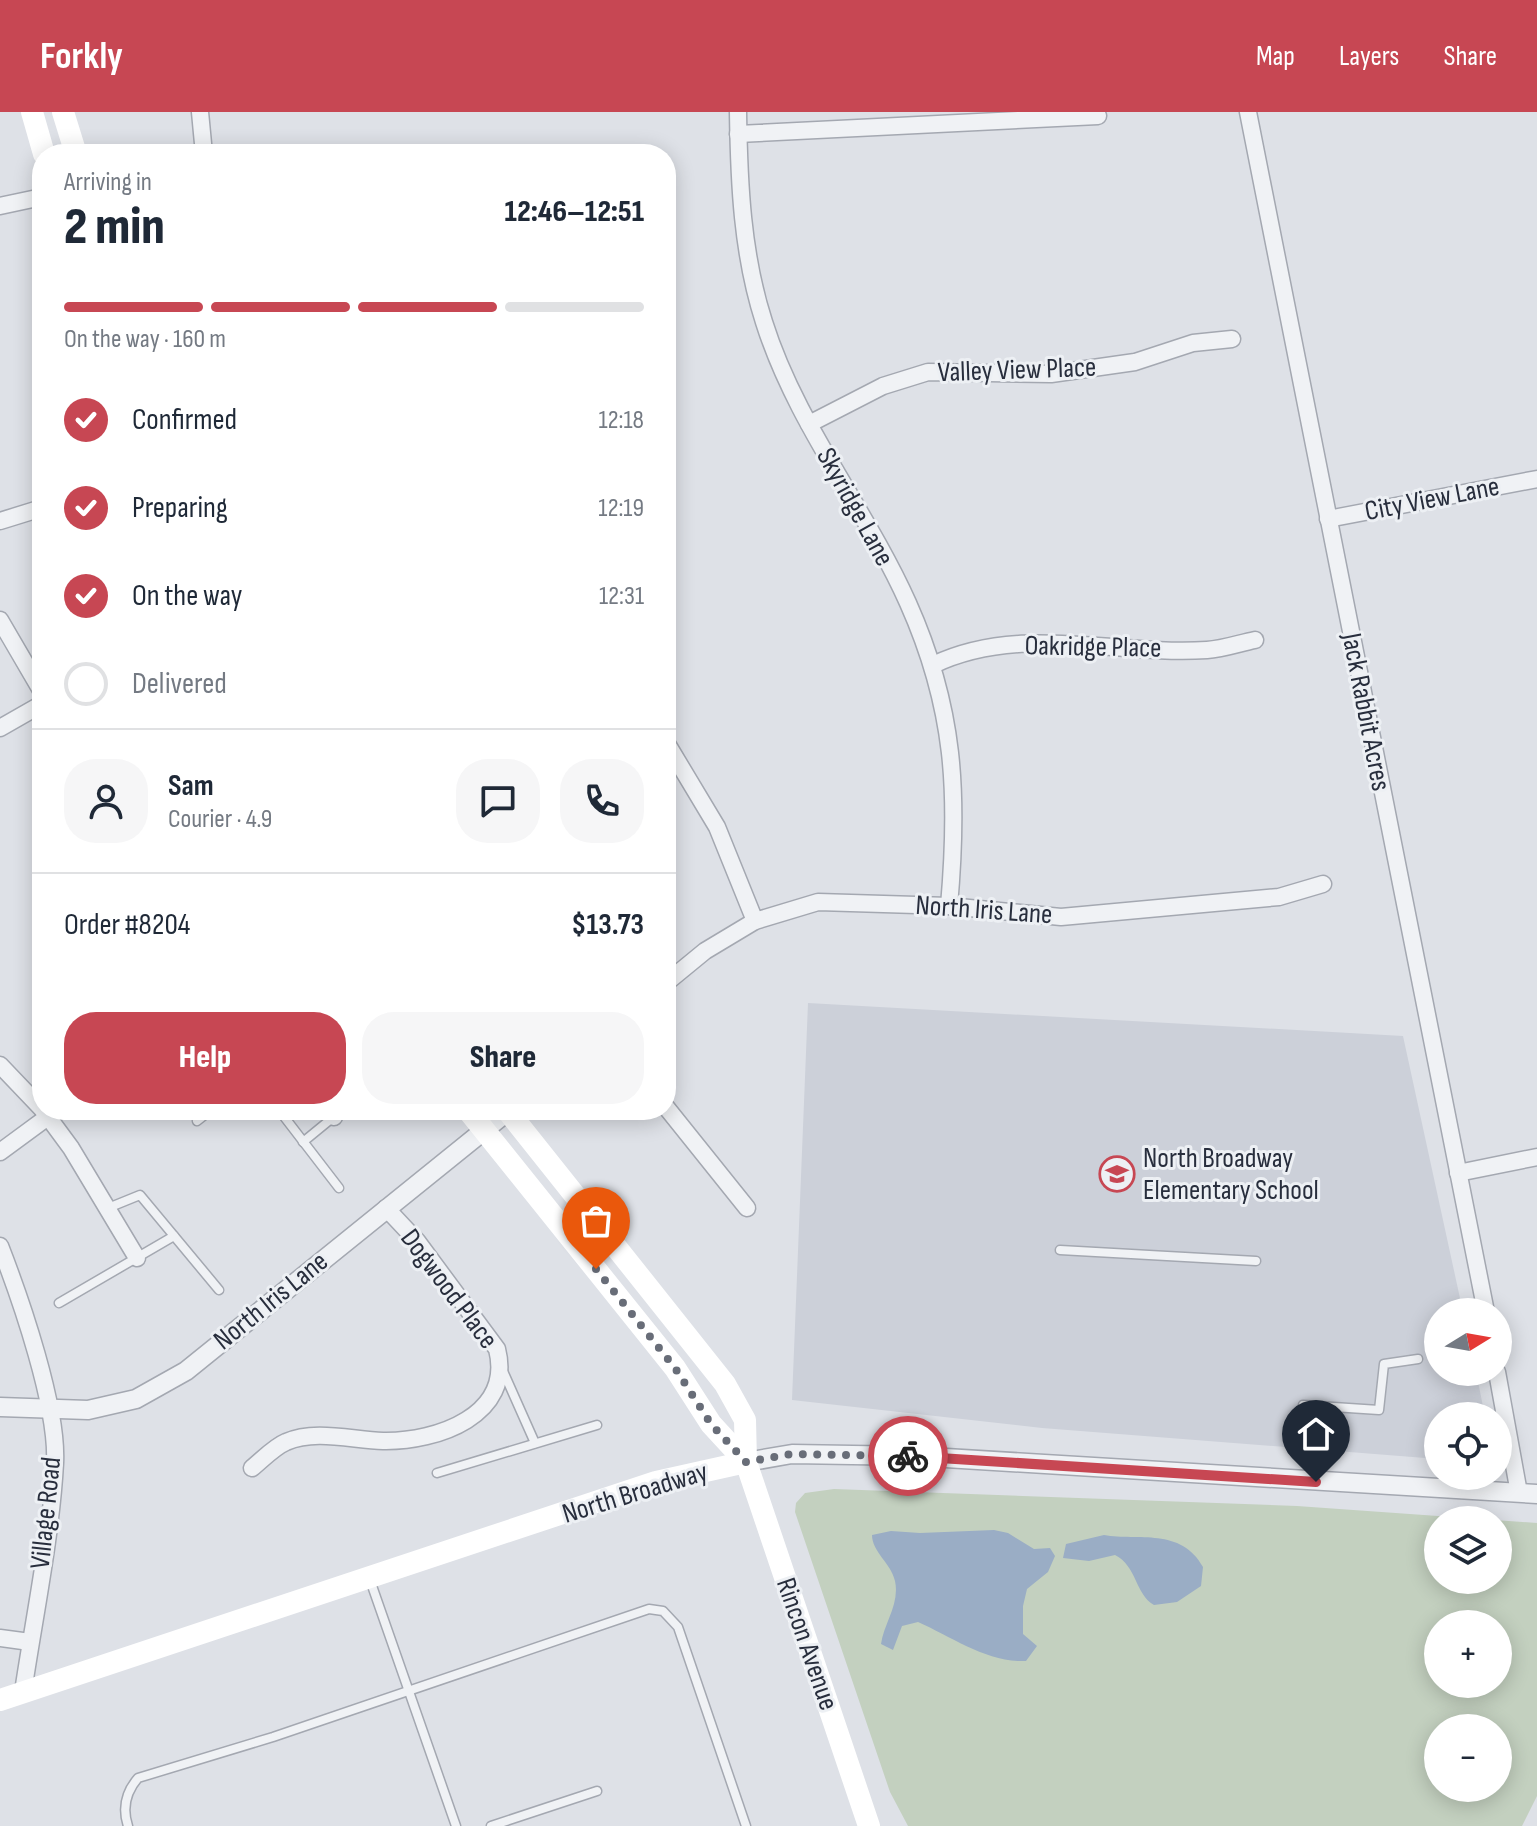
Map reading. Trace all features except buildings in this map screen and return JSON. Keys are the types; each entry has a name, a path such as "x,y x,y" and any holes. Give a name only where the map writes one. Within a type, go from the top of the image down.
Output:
{"main road":[{"path":"32,112 41,144"},
{"path":"63,112 73,144"},
{"path":"476,1120 675,1368 711,1424 746,1462"},
{"path":"516,1120 725,1384 745,1420 746,1462"},
{"name":"North Broadway","path":"0,1700 656,1482 746,1462"},
{"name":"Rincon Avenue","path":"746,1462 869,1826"}],"street":[{"path":"200,112 203,144"},
{"name":"Skyridge Lane","path":"738,112 741,211 754,288 776,352 809,424 907,601 933,665 952,746 955,836 949,906"},
{"name":"Jack Rabbit Acres","path":"1248,112 1483,1298"},
{"path":"738,134 1098,116"},
{"path":"0,206 32,199"},
{"name":"Valley View Place","path":"809,424 883,386 928,372 1051,374 1135,362 1193,343 1232,339"},
{"name":"City View Lane","path":"1328,519 1537,479"},
{"path":"0,521 32,511"},
{"path":"0,620 32,675"},
{"name":"Oakridge Place","path":"933,665 947,658 1035,641 1208,650 1255,640"},
{"path":"0,728 32,710"},
{"path":"676,759 717,827 755,921"},
{"name":"North Iris Lane","path":"676,975 705,951 755,921 818,902 949,906 1061,917 1279,897 1323,884"},
{"path":"0,1065 32,1098"},
{"path":"676,1119 747,1208"},
{"path":"0,1152 36,1120"},
{"path":"50,1120 137,1258"},
{"name":"North Iris Lane","path":"0,1407 88,1410 136,1399 186,1371 496,1120"},
{"path":"1458,1173 1537,1157"},
{"name":"Dogwood Place","path":"252,1468 285,1442 316,1436 387,1441 448,1429 481,1412 496,1394 502,1369 497,1349 417,1241 386,1208"},
{"name":"Village Road","path":"0,1246 16,1287 50,1410 55,1461 23,1692"},
{"path":"1501,1386 1528,1493"},
{"name":"North Broadway","path":"746,1462 792,1454 913,1456 1528,1493"},
{"path":"0,1638 30,1642"}],"lane":[{"path":"286,1120 339,1188"},
{"path":"303,1142 326,1120"},
{"path":"107,1208 140,1195 219,1290"},
{"path":"59,1303 174,1236"},
{"path":"1060,1250 1256,1261"},
{"path":"1303,1405 1379,1410 1384,1364 1418,1359"},
{"path":"502,1369 535,1443"},
{"path":"437,1473 597,1425"},
{"path":"370,1579 456,1826"},
{"path":"128,1826 124,1816 128,1790 138,1778 649,1609 663,1611 678,1627 746,1826"},
{"path":"491,1826 597,1791"}],"shaded area":[{"name":"North Broadway Elementary School","path":"808,1003 1403,1036 1460,1298 1424,1298 1424,1386 1479,1386 1482,1402 1424,1402 1424,1458 1042,1428 792,1400"}],"green space":[{"path":"834,1489 1297,1506 1424,1515 1424,1594 1512,1594 1512,1521 1537,1523 1537,1796 1522,1826 908,1826 890,1792 795,1512 796,1503 805,1493"}],"water":[{"path":"994,1530 1008,1533 1034,1549 1050,1548 1055,1556 1048,1572 1027,1589 1023,1606 1023,1634 1037,1646 1026,1661 998,1658 970,1648 918,1622 902,1626 893,1650 881,1644 894,1606 896,1589 893,1575 875,1547 872,1535 891,1531"},
{"path":"1104,1535 1158,1538 1183,1546 1194,1554 1203,1567 1201,1586 1177,1602 1154,1605 1143,1594 1128,1566 1115,1555 1089,1561 1063,1558 1066,1544"}],"way so far":[{"path":"596,1269 675,1368 711,1424 746,1462 792,1454 908,1456"}],"place":[{"name":"North Broadway Elementary School","path":"1117,1174"}],"route":[{"path":"908,1456 1316,1482"}]}
